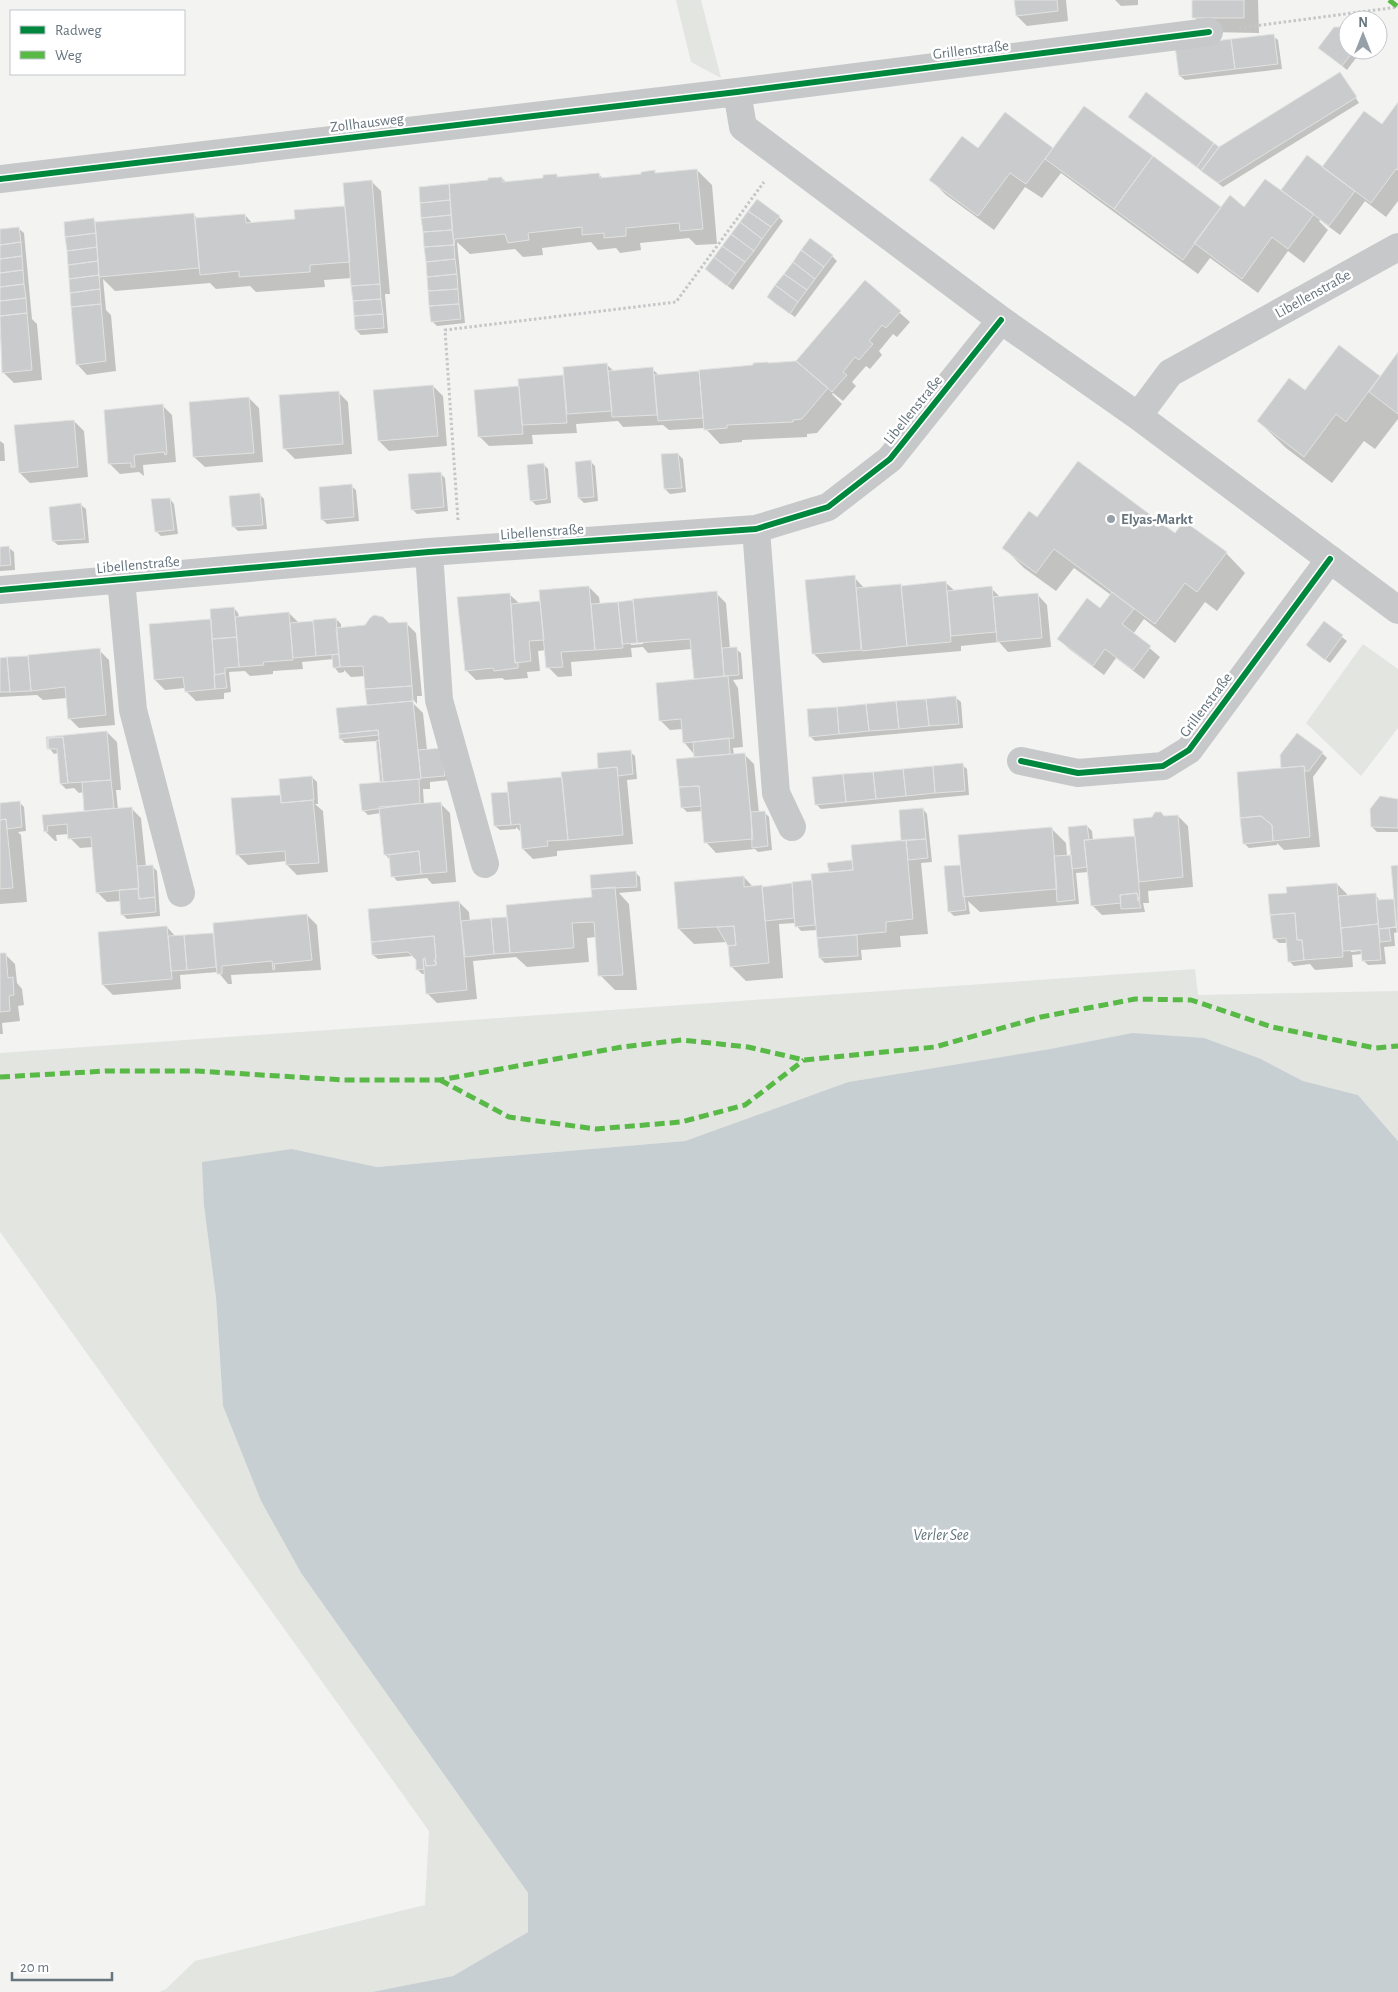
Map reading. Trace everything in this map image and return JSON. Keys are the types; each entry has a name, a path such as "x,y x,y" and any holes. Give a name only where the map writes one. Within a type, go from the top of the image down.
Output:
{"street":[{"name":"Grillenstraße","path":"737,92 1209,32"},
{"path":"737,92 743,127 1001,320 1138,416 1398,610"},
{"name":"Zollhausweg","path":"0,179 737,92"},
{"name":"Libellenstraße","path":"1138,416 1170,373 1398,247"},
{"name":"Libellenstraße","path":"0,590 429,552 756,529 828,507 890,459 1001,320"},
{"path":"756,529 776,793 792,827"},
{"path":"429,552 439,700 485,864"},
{"name":"Grillenstraße","path":"1021,761 1078,773 1163,766 1189,750 1330,559"},
{"name":"Libellenstraße","path":"122,579 132,710 181,893"}],"path":[{"path":"1209,32 1398,7"},
{"path":"460,550 445,330 676,302 782,157"}],"shaded area":[{"path":"676,0 701,0 721,78 691,62"},
{"path":"1363,644 1398,669 1398,728 1361,776 1306,723"},
{"path":"1195,969 1198,995 1398,991 1398,1141 1358,1095 1303,1081 1261,1059 1132,1033 1050,1049 848,1082 685,1141 377,1167 292,1149 204,1206 216,1298 223,1406 261,1501 301,1573 528,1893 528,1932 453,1976 372,1992 159,1992 166,1989 195,1961 425,1905 429,1831 0,1232 0,1053"}],"water":[{"name":"Verler See","path":"1132,1033 1204,1038 1261,1059 1303,1081 1358,1095 1398,1141 1398,1992 372,1992 453,1976 528,1932 528,1893 301,1573 261,1501 223,1406 216,1298 204,1206 202,1162 292,1149 377,1167 685,1141 848,1082 1050,1049"}],"building":[{"path":"1014,0 1057,0 1058,11 1016,16"},
{"path":"1192,0 1244,0 1244,18 1192,18"},
{"path":"1334,27 1338,27 1338,60 1346,60 1342,66 1318,48"},
{"path":"1274,34 1278,64 1235,69 1231,39"},
{"path":"1231,39 1235,69 1179,76 1175,46"},
{"path":"1340,72 1357,97 1218,183 1201,171 1219,147"},
{"path":"1146,92 1214,143 1197,167 1128,117"},
{"path":"1398,102 1398,170 1396,169 1371,203 1322,167 1364,111 1382,124"},
{"path":"1084,106 1153,156 1114,209 1045,159"},
{"path":"1005,112 1053,148 1026,184 1010,173 978,216 929,180 962,136 978,148"},
{"path":"1214,143 1219,147 1201,171 1197,167"},
{"path":"1307,155 1355,191 1329,226 1281,190"},
{"path":"1153,156 1221,207 1183,260 1114,209"},
{"path":"697,169 703,229 680,231 679,223 626,228 626,236 604,238 604,233 582,235 582,227 528,233 529,240 508,243 505,234 455,239 454,246 449,184 502,177 503,182 543,178 543,175 557,174 557,177 599,173 600,178 641,174 641,172 655,170 655,173"},
{"path":"1265,179 1314,214 1288,249 1272,237 1242,279 1194,243 1230,195 1244,207"},
{"path":"372,180 380,284 351,286 343,183"},
{"path":"449,184 450,200 420,203 419,187"},
{"path":"757,199 780,216 771,227 748,211"},
{"path":"450,200 451,215 421,218 420,203"},
{"path":"345,206 350,262 310,265 310,272 239,277 239,271 200,275 195,218 245,214 246,223 295,219 294,210"},
{"path":"748,211 771,227 762,239 740,222"},
{"path":"194,213 199,268 99,277 95,222"},
{"path":"451,215 452,230 423,232 421,218"},
{"path":"94,218 96,233 65,237 64,222"},
{"path":"740,222 762,239 754,251 731,234"},
{"path":"19,227 21,242 0,245 0,229"},
{"path":"452,230 454,245 424,247 423,232"},
{"path":"96,233 97,247 67,251 65,237"},
{"path":"731,234 754,251 745,262 722,246"},
{"path":"810,238 833,255 824,267 801,250"},
{"path":"21,242 22,256 0,259 0,245"},
{"path":"454,245 455,259 426,262 424,247"},
{"path":"722,246 745,262 736,274 714,257"},
{"path":"97,247 98,261 68,265 67,251"},
{"path":"801,250 824,267 815,279 793,262"},
{"path":"22,256 23,270 0,273 0,259"},
{"path":"714,257 736,274 727,286 705,269"},
{"path":"455,259 457,274 427,277 426,262"},
{"path":"98,261 99,275 69,279 68,265"},
{"path":"793,262 815,279 807,290 784,274"},
{"path":"23,270 24,284 0,287 0,273"},
{"path":"457,274 458,289 428,291 427,277"},
{"path":"784,274 807,290 798,302 775,285"},
{"path":"99,275 100,289 70,293 69,279"},
{"path":"865,280 901,311 886,328 882,325 869,341 873,344 859,360 855,357 843,372 847,375 832,392 796,361"},
{"path":"24,284 26,298 0,301 0,287"},
{"path":"380,284 381,299 353,301 351,286"},
{"path":"775,285 798,302 790,314 767,297"},
{"path":"100,289 101,304 71,307 70,293"},
{"path":"458,289 459,304 429,306 428,291"},
{"path":"26,298 27,313 0,316 0,301"},
{"path":"381,299 383,314 354,316 353,301"},
{"path":"101,304 106,361 76,365 71,307"},
{"path":"459,304 461,319 431,322 429,306"},
{"path":"27,313 32,370 2,373 0,316"},
{"path":"383,314 384,328 355,330 354,316"},
{"path":"1339,345 1380,376 1346,422 1336,414 1304,457 1257,421 1289,378 1305,390"},
{"path":"1398,352 1398,414 1369,392"},
{"path":"796,361 828,388 802,419 793,420 793,422 727,425 727,428 704,430 699,370 753,365 753,363"},
{"path":"607,363 612,411 567,414 563,367"},
{"path":"653,367 657,415 612,417 608,371"},
{"path":"699,371 703,418 658,421 654,375"},
{"path":"563,375 567,423 522,425 518,379"},
{"path":"433,385 438,436 378,441 373,390"},
{"path":"519,386 523,434 478,437 474,390"},
{"path":"339,391 343,444 283,449 279,395"},
{"path":"249,397 254,453 193,457 189,402"},
{"path":"163,404 167,454 165,455 164,452 134,455 135,467 131,467 131,463 108,464 104,410"},
{"path":"74,420 78,467 19,473 14,425"},
{"path":"678,453 682,488 664,489 661,454"},
{"path":"591,460 594,497 578,498 575,462"},
{"path":"1078,461 1175,533 1184,521 1227,552 1197,592 1185,583 1155,624 1054,549 1036,573 1002,548 1029,511 1037,517"},
{"path":"544,463 547,499 530,501 527,465"},
{"path":"441,472 444,507 411,510 408,474"},
{"path":"352,484 354,517 321,520 319,487"},
{"path":"260,493 263,525 232,527 229,496"},
{"path":"170,498 174,530 155,532 151,499"},
{"path":"81,503 85,539 52,541 49,507"},
{"path":"9,546 11,565 0,566 0,547"},
{"path":"855,575 861,650 812,654 805,580"},
{"path":"946,581 951,642 907,646 901,586"},
{"path":"901,584 907,646 862,651 856,588"},
{"path":"589,586 595,650 561,652 563,667 546,668 539,590"},
{"path":"992,586 996,632 951,636 947,591"},
{"path":"717,591 724,676 694,679 690,639 637,643 633,599"},
{"path":"1112,592 1134,609 1122,624 1151,646 1133,670 1105,649 1093,666 1057,639 1087,598 1100,608"},
{"path":"510,593 515,663 518,662 518,668 494,671 493,668 465,671 457,597"},
{"path":"1038,593 1042,638 997,642 993,597"},
{"path":"633,600 637,643 622,644 618,602"},
{"path":"540,601 544,640 529,641 531,661 515,663 511,604"},
{"path":"618,602 623,648 595,650 591,604"},
{"path":"234,607 237,637 212,639 210,609"},
{"path":"289,612 293,660 263,662 264,665 239,667 235,617"},
{"path":"374,615 383,617 389,623 407,622 412,686 365,689 363,666 340,667 336,628 365,625"},
{"path":"336,618 339,654 316,656 313,620"},
{"path":"211,619 215,689 185,692 183,677 154,680 149,624"},
{"path":"313,621 316,656 293,658 290,623"},
{"path":"1324,621 1343,635 1325,660 1306,645"},
{"path":"237,637 239,667 225,668 225,673 215,675 212,639"},
{"path":"737,647 739,675 724,676 722,648"},
{"path":"100,648 106,715 68,719 65,687 31,691 28,655"},
{"path":"339,654 340,667 333,668 332,655"},
{"path":"28,656 31,691 10,692 7,657"},
{"path":"7,657 10,692 0,692 0,658"},
{"path":"225,673 227,688 215,689 214,675"},
{"path":"728,676 734,738 683,743 681,719 659,721 656,683"},
{"path":"412,686 413,701 367,705 365,689"},
{"path":"956,696 959,724 929,726 926,699"},
{"path":"926,699 929,726 899,729 896,701"},
{"path":"413,701 421,779 383,782 378,730 339,734 336,708"},
{"path":"896,701 899,729 869,731 866,704"},
{"path":"866,704 869,731 839,734 837,707"},
{"path":"837,707 839,734 809,737 807,709"},
{"path":"378,730 379,735 339,739 339,734"},
{"path":"107,731 111,780 68,783 63,737 48,738 47,749 46,737"},
{"path":"1297,733 1323,752 1309,771 1305,771 1304,766 1281,768 1280,755"},
{"path":"63,737 68,783 60,784 57,749 48,749 48,738"},
{"path":"729,738 730,754 694,757 693,742"},
{"path":"379,740 383,782 380,782 376,741"},
{"path":"442,748 445,776 421,778 418,750"},
{"path":"631,750 633,774 618,776 617,767 598,769 597,753"},
{"path":"745,753 753,839 704,843 699,786 679,787 676,759"},
{"path":"963,763 965,791 935,793 933,766"},
{"path":"933,766 935,793 906,796 903,769"},
{"path":"1304,766 1310,837 1273,841 1272,825 1261,816 1240,818 1237,772"},
{"path":"617,767 623,835 568,840 561,772"},
{"path":"903,769 906,796 876,799 873,772"},
{"path":"873,772 876,799 846,802 843,774"},
{"path":"843,774 846,802 815,805 812,777"},
{"path":"312,776 314,800 281,803 279,779"},
{"path":"562,777 568,840 547,841 548,846 522,849 520,824 511,825 507,782"},
{"path":"419,779 420,803 362,811 359,784"},
{"path":"111,780 114,808 84,811 82,782"},
{"path":"699,786 701,806 681,808 679,787"},
{"path":"508,792 511,825 494,826 491,793"},
{"path":"281,795 281,803 313,800 319,863 286,865 285,851 236,855 231,798"},
{"path":"1380,796 1398,799 1398,828 1371,827 1370,809"},
{"path":"20,801 22,827 7,829 6,819 0,820 0,803"},
{"path":"441,802 447,872 421,874 419,851 384,855 379,807"},
{"path":"132,807 139,888 96,893 91,837 68,839 67,824 47,826 48,831 44,832 42,815"},
{"path":"923,808 926,839 901,841 899,810"},
{"path":"765,811 768,846 752,848 751,812"},
{"path":"1155,812 1161,812 1164,816 1178,815 1183,877 1139,882 1133,819 1152,817"},
{"path":"1261,816 1272,825 1273,841 1243,844 1240,818"},
{"path":"6,819 13,888 0,889 0,820"},
{"path":"1087,825 1089,840 1084,840 1087,867 1072,869 1068,827"},
{"path":"1052,827 1057,889 963,897 958,835"},
{"path":"1135,836 1140,900 1138,901 1137,893 1120,895 1121,903 1091,906 1084,840"},
{"path":"926,839 928,858 908,860 906,840"},
{"path":"906,840 913,919 886,922 886,932 817,938 811,874 853,870 851,845"},
{"path":"419,851 421,874 391,877 389,855"},
{"path":"1071,855 1075,900 1057,902 1054,856"},
{"path":"852,860 853,870 829,872 827,863"},
{"path":"153,865 155,897 139,899 137,866"},
{"path":"960,865 966,910 948,912 944,866"},
{"path":"1398,865 1398,932 1397,932 1391,866"},
{"path":"636,871 637,887 591,889 590,875"},
{"path":"744,876 744,887 762,885 769,963 730,967 728,946 736,945 734,926 678,929 674,882"},
{"path":"812,880 815,925 795,927 792,882"},
{"path":"792,883 794,918 765,921 762,887"},
{"path":"1337,883 1343,957 1304,960 1302,940 1297,940 1295,913 1270,915 1268,894 1287,893 1286,887"},
{"path":"615,887 623,975 598,976 594,922 572,923 573,948 510,953 506,905 592,897 591,889"},
{"path":"138,889 139,899 155,897 156,912 121,915 119,890"},
{"path":"1137,893 1141,908 1121,909 1120,895"},
{"path":"1376,893 1378,924 1341,928 1338,896"},
{"path":"1394,899 1396,927 1379,929 1376,900"},
{"path":"459,901 467,990 426,994 423,959 425,958 426,966 436,965 436,961 434,961 436,958 434,936 371,942 368,909"},
{"path":"1295,913 1297,940 1302,940 1304,960 1288,962 1286,938 1273,939 1270,915"},
{"path":"307,914 312,960 274,964 275,969 273,970 272,961 222,966 222,974 217,974 213,923"},
{"path":"507,917 510,953 494,954 491,918"},
{"path":"491,918 494,954 465,957 461,921"},
{"path":"1378,924 1381,960 1362,961 1361,950 1343,951 1341,928"},
{"path":"167,926 172,979 102,985 98,932"},
{"path":"734,926 736,945 728,946 717,927"},
{"path":"1396,927 1389,928 1391,941 1380,942 1379,929"},
{"path":"213,933 216,967 187,970 184,935"},
{"path":"184,935 187,970 171,971 168,936"},
{"path":"857,935 858,956 819,958 817,938"},
{"path":"434,936 436,958 434,961 436,961 436,965 426,966 425,958 423,959 424,969 416,970 416,960 408,952 372,955 371,942"},
{"path":"0,953 6,953 8,978 13,977 14,995 9,996 10,1011 0,1012"}],"marked path":[{"path":"1389,0 1398,7"},
{"path":"0,1077 106,1071 197,1071 344,1080 440,1080 622,1047 682,1040 748,1047 804,1060 935,1047 1041,1017 1135,999 1191,1000 1272,1027 1375,1048 1398,1046"},
{"path":"440,1080 509,1117 596,1129 681,1122 745,1105 804,1060"}],"cycle path":[{"path":"0,179 737,92 1209,32"},
{"path":"0,590 429,552 756,529 828,507 890,459 1001,320"},
{"path":"1021,761 1078,773 1163,766 1189,750 1330,559"}],"place":[{"name":"Elyas-Markt","path":"1111,519"}]}
